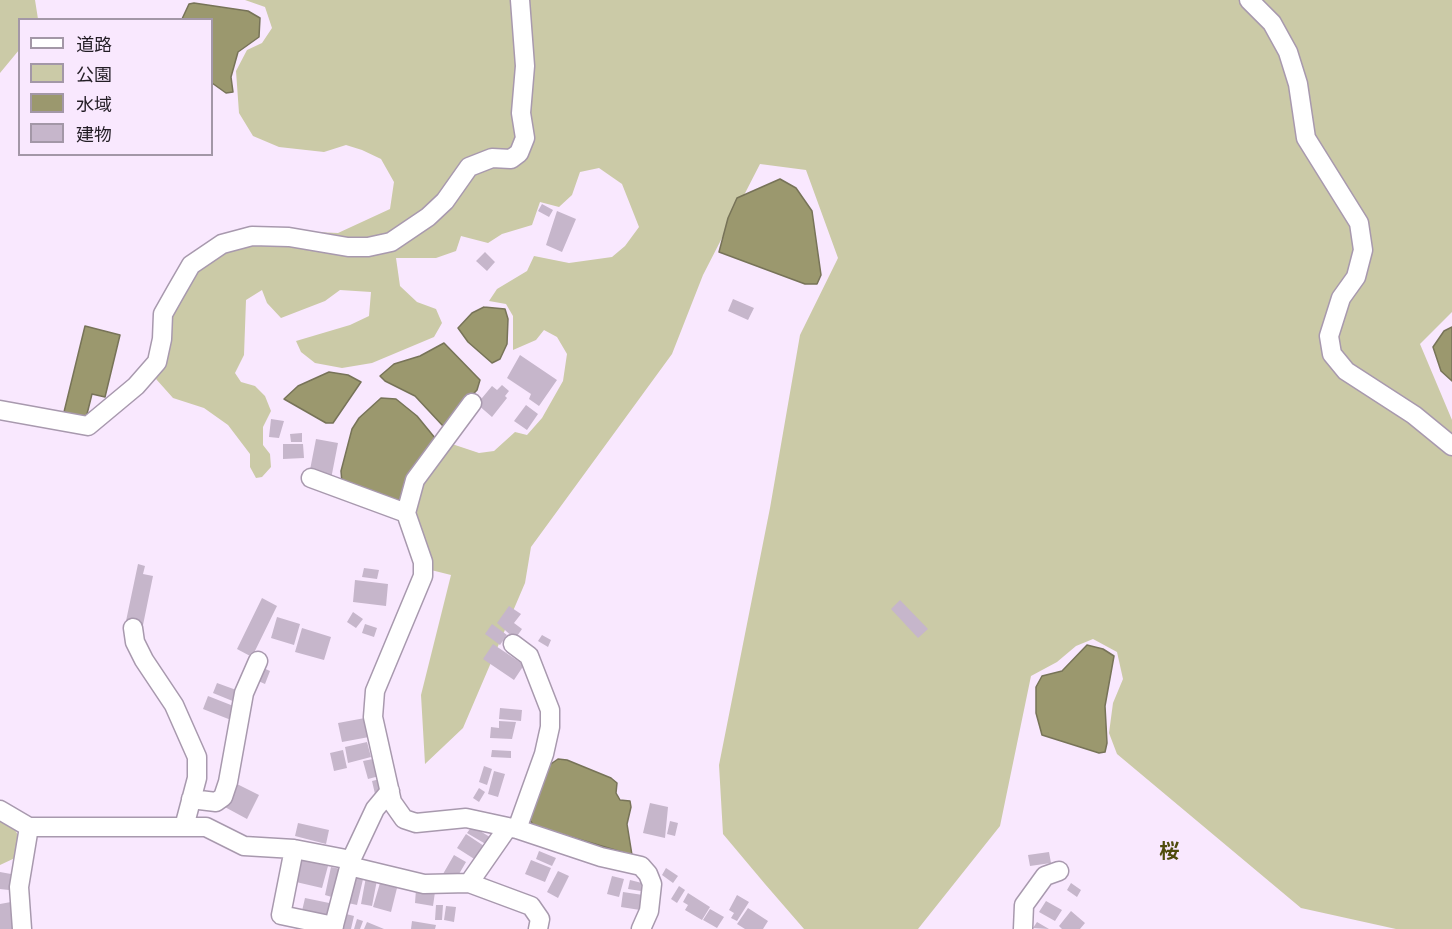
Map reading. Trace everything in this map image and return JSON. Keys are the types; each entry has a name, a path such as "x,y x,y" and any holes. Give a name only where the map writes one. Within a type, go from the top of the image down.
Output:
{"street":[{"path":"0,410 88,426 136,386 157,362 162,339 163,314 191,265 222,244 252,236 289,237 348,247 368,247 390,242 428,218 445,201 469,168 492,158 511,159 519,153 525,138 521,113 525,66 520,0"},
{"path":"1249,0 1272,24 1288,52 1298,84 1306,138 1359,223 1363,250 1356,277 1341,298 1329,336 1332,354 1346,371 1414,415 1452,446"},
{"path":"472,403 415,480 406,513 423,562 423,576 375,691 373,717 392,802 404,819 416,824 466,818 513,828 601,857 641,866 648,874 652,884 649,911 641,929"},
{"path":"311,478 406,513"},
{"path":"133,628 135,642 144,660 174,705 197,757 197,778 184,827"},
{"path":"469,883 513,828 544,754 550,727 550,710 529,656 513,644"},
{"path":"191,799 216,802 223,797 228,782 244,693 258,661"},
{"path":"294,849 281,915 334,928 350,863 375,809 390,791"},
{"path":"0,810 29,827 206,827 244,846 294,849 424,884 469,883 531,906 540,919 538,929"},
{"path":"22,929 19,887 29,827"},
{"path":"1023,929 1024,905 1045,876 1059,872"}],"green space":[{"path":"0,0 35,0 38,18 18,18 18,51 0,73"},
{"path":"245,0 1452,0 1452,312 1420,344 1452,420 1452,929 1396,929 1301,908 1117,754 1109,733 1113,703 1123,679 1117,652 1093,639 1076,646 1057,662 1031,676 1000,826 918,929 804,929 765,884 723,834 719,765 770,508 800,335 838,258 806,170 760,164 703,275 672,354 531,547 525,583 463,728 425,764 421,695 451,575 431,570 413,522 419,481 449,443 479,453 494,451 515,432 527,435 542,418 563,381 567,354 557,337 544,330 536,340 513,350 513,316 506,304 489,301 497,289 527,271 534,256 569,263 612,257 625,246 639,227 622,184 599,168 580,172 572,195 559,207 540,202 532,225 502,234 488,243 461,236 456,251 436,258 396,258 400,286 417,302 436,309 442,323 434,337 372,363 342,368 315,363 301,352 296,341 350,325 369,316 371,292 340,290 325,301 281,318 267,303 262,290 246,300 244,355 235,373 241,382 255,386 265,396 271,411 263,427 263,445 270,454 271,467 262,477 256,478 250,467 250,454 228,425 204,408 173,398 156,379 163,361 170,312 202,261 226,246 257,241 312,246 315,232 338,233 390,209 394,182 381,159 362,150 346,145 324,152 279,147 253,136 239,113 236,71 247,50 262,43 272,28 265,7"},
{"path":"0,816 10,821 19,837 15,858 0,865"}],"water":[{"path":"189,4 248,11 260,18 259,37 238,52 231,77 233,92 226,93 213,84 213,18 182,18"},
{"path":"780,179 796,188 812,211 821,275 817,284 805,284 719,252 728,218 737,198"},
{"path":"484,307 505,309 508,319 507,344 500,359 492,363 468,342 458,328 472,313"},
{"path":"85,326 120,335 105,397 92,394 86,418 64,412"},
{"path":"1452,327 1452,381 1441,371 1433,347 1444,331"},
{"path":"444,343 480,380 477,390 443,426 415,396 385,381 380,376 394,364 420,356"},
{"path":"329,372 348,375 361,382 333,423 326,423 284,399 298,386"},
{"path":"381,398 396,399 417,416 435,438 407,480 399,504 342,483 341,471 352,429 359,418"},
{"path":"1087,645 1103,649 1114,656 1105,706 1107,743 1105,752 1099,753 1042,735 1036,713 1036,687 1042,676 1062,671"},
{"path":"558,759 567,760 611,778 617,783 616,793 620,800 630,801 627,824 632,855 534,826 529,819 548,766"}],"building":[{"path":"542,204 553,210 549,217 538,211"},
{"path":"557,211 576,219 562,252 546,245"},
{"path":"485,252 495,262 487,271 476,261"},
{"path":"733,299 754,308 748,320 728,311"},
{"path":"520,355 557,380 539,406 529,399 531,394 507,378"},
{"path":"502,385 509,391 505,396 507,398 492,417 477,404 492,386 497,390"},
{"path":"526,405 538,414 527,430 514,421"},
{"path":"271,419 284,421 279,438 269,437"},
{"path":"302,433 302,442 291,442 290,434"},
{"path":"316,439 338,443 331,479 309,475"},
{"path":"283,444 303,444 304,458 283,459"},
{"path":"138,564 145,566 143,574 153,576 143,625 126,621"},
{"path":"364,568 379,570 377,579 362,577"},
{"path":"355,580 388,584 386,606 353,602"},
{"path":"262,598 277,606 252,657 237,649"},
{"path":"900,600 928,629 918,638 891,609"},
{"path":"509,606 521,614 514,623 522,629 515,639 497,623"},
{"path":"353,612 363,619 356,628 347,622"},
{"path":"277,617 300,624 294,645 271,638"},
{"path":"365,624 377,628 374,637 362,633"},
{"path":"492,624 507,635 500,645 485,634"},
{"path":"302,628 331,637 324,660 295,652"},
{"path":"542,635 551,640 548,647 538,641"},
{"path":"493,644 524,665 514,680 483,659"},
{"path":"261,667 270,671 265,684 256,680"},
{"path":"217,683 239,691 235,702 213,693"},
{"path":"208,696 236,707 231,720 203,709"},
{"path":"500,708 522,710 521,721 499,719"},
{"path":"365,718 369,737 342,742 338,723"},
{"path":"499,721 516,722 512,739 490,738 491,727 499,728"},
{"path":"367,742 371,757 348,763 345,747"},
{"path":"343,750 347,768 334,771 330,753"},
{"path":"492,750 511,751 511,758 491,757"},
{"path":"378,758 383,775 368,779 363,761"},
{"path":"484,766 492,769 487,785 479,782"},
{"path":"494,771 505,774 498,797 488,794"},
{"path":"384,778 386,792 375,794 372,781"},
{"path":"235,783 259,795 247,819 223,806"},
{"path":"479,788 485,792 479,802 473,798"},
{"path":"650,803 668,807 665,838 643,833"},
{"path":"670,821 678,823 675,836 667,834"},
{"path":"298,823 329,830 326,844 295,836"},
{"path":"472,826 493,839 489,846 467,833"},
{"path":"466,834 487,848 479,862 457,848"},
{"path":"539,851 556,858 552,866 536,859"},
{"path":"1049,852 1051,863 1030,866 1028,855"},
{"path":"454,855 466,862 455,881 443,874"},
{"path":"302,859 328,866 322,888 296,882"},
{"path":"531,860 551,868 545,882 525,874"},
{"path":"331,867 341,869 335,898 325,895"},
{"path":"666,868 678,876 673,883 662,875"},
{"path":"558,871 569,876 558,898 547,892"},
{"path":"0,872 11,874 9,890 0,889"},
{"path":"355,873 364,875 357,905 348,903"},
{"path":"612,876 624,879 619,897 607,894"},
{"path":"366,877 377,880 372,906 361,904"},
{"path":"630,880 642,883 641,891 628,889"},
{"path":"380,883 397,888 391,912 373,907"},
{"path":"1071,883 1081,890 1077,897 1067,890"},
{"path":"679,886 685,890 677,903 671,899"},
{"path":"416,889 435,892 433,906 415,903"},
{"path":"623,892 643,895 640,910 621,907"},
{"path":"688,893 710,907 702,920 685,910 688,905 683,902"},
{"path":"737,895 749,902 737,921 731,918 734,913 729,910"},
{"path":"305,898 334,904 331,918 302,911"},
{"path":"1046,901 1062,910 1055,921 1039,912"},
{"path":"11,902 14,929 0,929 0,904"},
{"path":"436,905 443,905 442,920 435,920"},
{"path":"446,906 456,907 454,922 444,920"},
{"path":"748,908 768,921 763,929 745,929 737,924"},
{"path":"710,909 724,917 717,928 703,920"},
{"path":"1071,911 1085,923 1080,929 1062,929 1059,926"},
{"path":"346,914 354,916 351,929 342,929"},
{"path":"357,919 363,921 360,929 354,929"},
{"path":"412,921 436,925 435,929 411,929"},
{"path":"367,922 384,929 364,929"},
{"path":"1037,922 1049,929 1033,928"}],"district":[{"name":"桜","path":"1169,853"}]}
